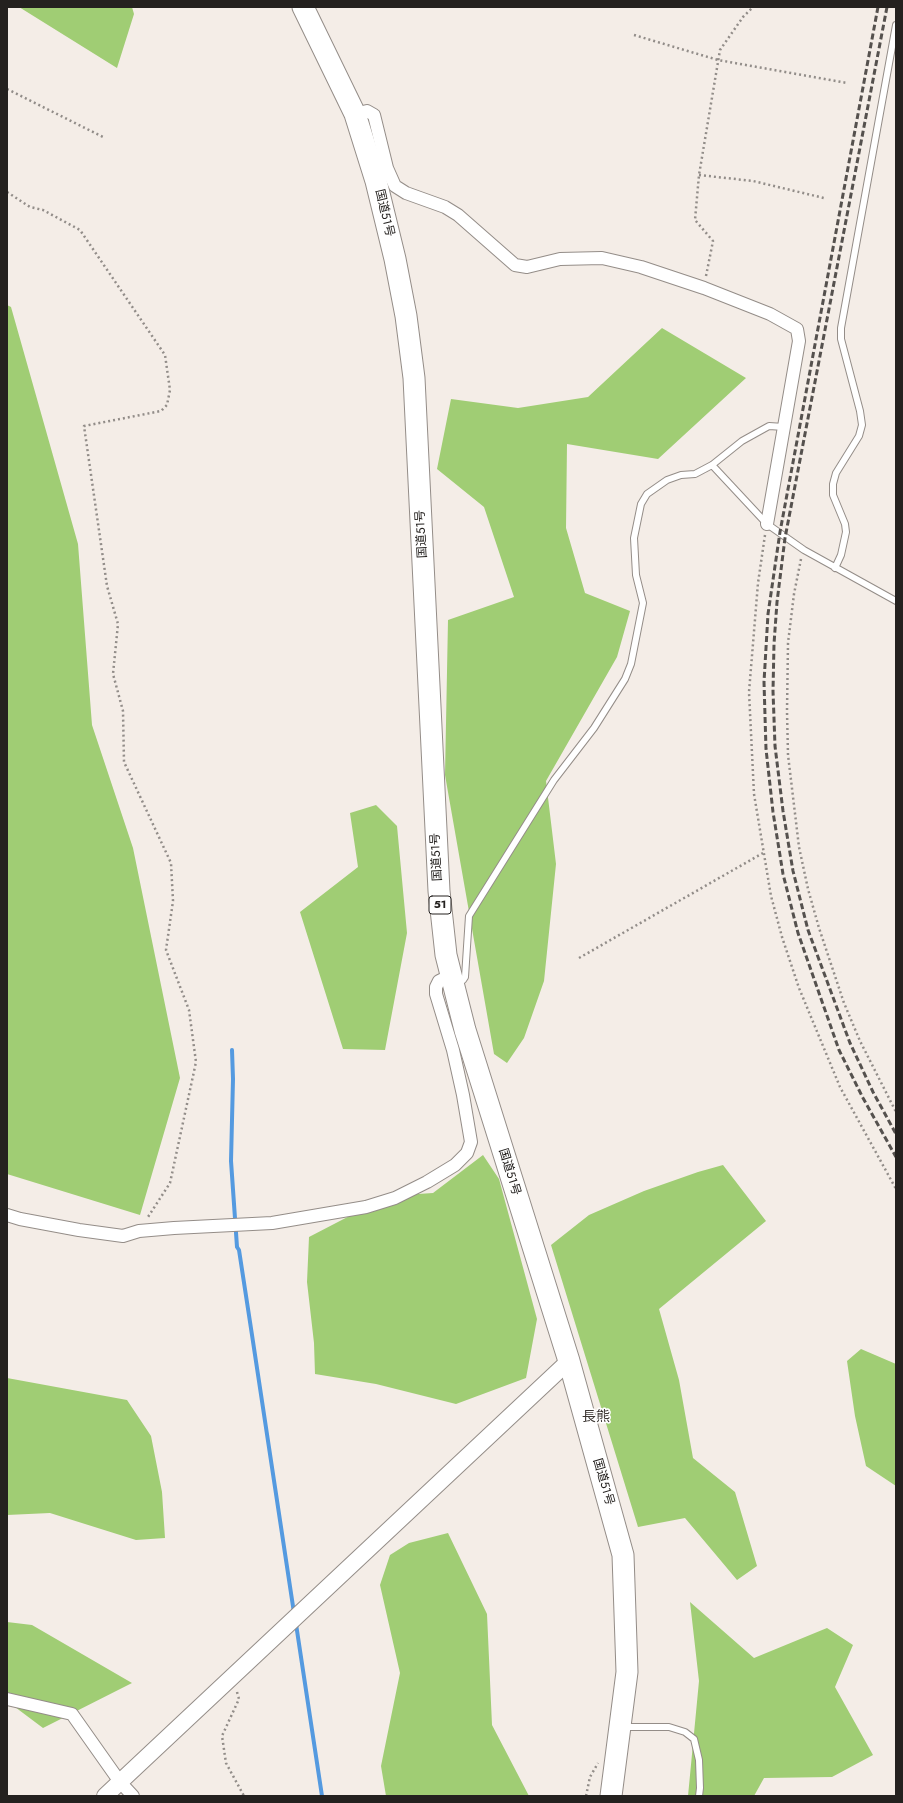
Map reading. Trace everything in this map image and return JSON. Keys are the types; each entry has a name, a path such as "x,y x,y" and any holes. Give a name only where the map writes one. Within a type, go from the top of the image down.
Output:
{"highway":[{"name":"国道51号","path":"303,7 356,114 376,181 395,259 406,316 414,378 439,891 446,955 465,1030 569,1361 623,1555 627,1672 611,1796"}],"street":[{"path":"356,114 366,111 374,115 387,168 395,186 406,192 445,207 458,215 515,265 527,267 560,259 602,258 641,267 704,288 770,314 797,329 799,342 767,524"},
{"path":"7,1215 20,1219 79,1230 123,1236 139,1231 272,1223 366,1207 395,1198 427,1182 455,1165 467,1154 471,1142 453,1050 436,994 436,987 439,981 452,980"},
{"path":"105,1796 569,1361"},
{"path":"7,1699 72,1714 120,1782 133,1796"}],"lane":[{"path":"835,568 841,555 846,532 845,524 833,495 833,484 836,473 859,436 862,425 860,411 841,340 840,328 896,25"},
{"path":"452,980 463,980 465,977 469,916 554,780 594,728 625,679 631,664 643,603 636,575 634,538 641,504 647,494 667,480 681,475 695,474 712,465 742,441 769,426 784,427"},
{"path":"712,465 767,524 804,550 895,600"},
{"path":"620,1727 669,1727 685,1732 694,1738 699,1760 700,1788 698,1796"}],"path":[{"path":"704,288 713,241 695,220 699,175 718,60 720,50 743,17 754,7"},
{"path":"634,35 718,60 847,83"},
{"path":"7,89 103,137"},
{"path":"699,175 753,181 824,198"},
{"path":"7,192 30,207 43,210 80,230 165,355 170,390 166,405 161,411 84,426 107,586 118,624 113,674 123,711 124,762 171,863 173,901 166,950 189,1010 196,1062 170,1183 139,1231"},
{"path":"767,524 758,583 749,692 754,794 771,896 782,937 800,988 840,1086 896,1189"},
{"path":"804,550 794,594 788,643 788,755 799,847 808,889 819,928 844,1003 860,1041 896,1112"},
{"path":"579,958 763,853"},
{"path":"232,1677 239,1699 222,1736 226,1763 244,1796"}],"green space":[{"path":"19,7 132,7 134,14 117,68"},
{"path":"7,305 11,307 78,544 92,725 133,848 180,1078 140,1215 7,1174"},
{"path":"662,328 746,378 658,459 567,444 566,528 585,593 630,611 617,657 546,781 556,864 544,981 524,1038 507,1063 494,1054 445,775 448,620 514,597 484,507 437,469 451,399 518,408 588,397"},
{"path":"376,805 397,826 407,933 385,1050 343,1049 300,912 358,867 350,813"},
{"path":"483,1155 499,1179 537,1319 526,1378 456,1404 376,1384 315,1374 314,1343 307,1282 309,1237 388,1196 433,1193"},
{"path":"723,1165 766,1221 659,1309 679,1380 693,1458 735,1492 757,1566 737,1580 685,1518 638,1527 551,1245 589,1215 644,1191"},
{"path":"861,1349 896,1364 896,1486 866,1466 855,1416 847,1361"},
{"path":"7,1378 127,1400 151,1436 162,1492 165,1538 136,1540 50,1513 7,1515"},
{"path":"448,1533 487,1614 492,1725 529,1796 386,1796 381,1766 400,1673 380,1585 390,1555 409,1543"},
{"path":"690,1602 754,1658 827,1628 853,1645 835,1687 873,1755 832,1777 764,1778 754,1796 688,1796 699,1681"},
{"path":"7,1622 32,1625 132,1683 43,1728 7,1701"}],"waterway":[{"path":"232,1050 233,1079 231,1161 237,1247 239,1250 294,1613"},
{"path":"296,1624 322,1796"}],"railway":[{"path":"878,7 780,532 768,614 764,682 766,749 773,812 783,874 798,933 839,1050 863,1098 896,1157"},
{"path":"887,7 785,538 777,602 773,691 775,746 783,811 793,871 808,930 850,1043 873,1092 896,1134"}],"district":[{"name":"長熊","path":"596,1418"}]}
